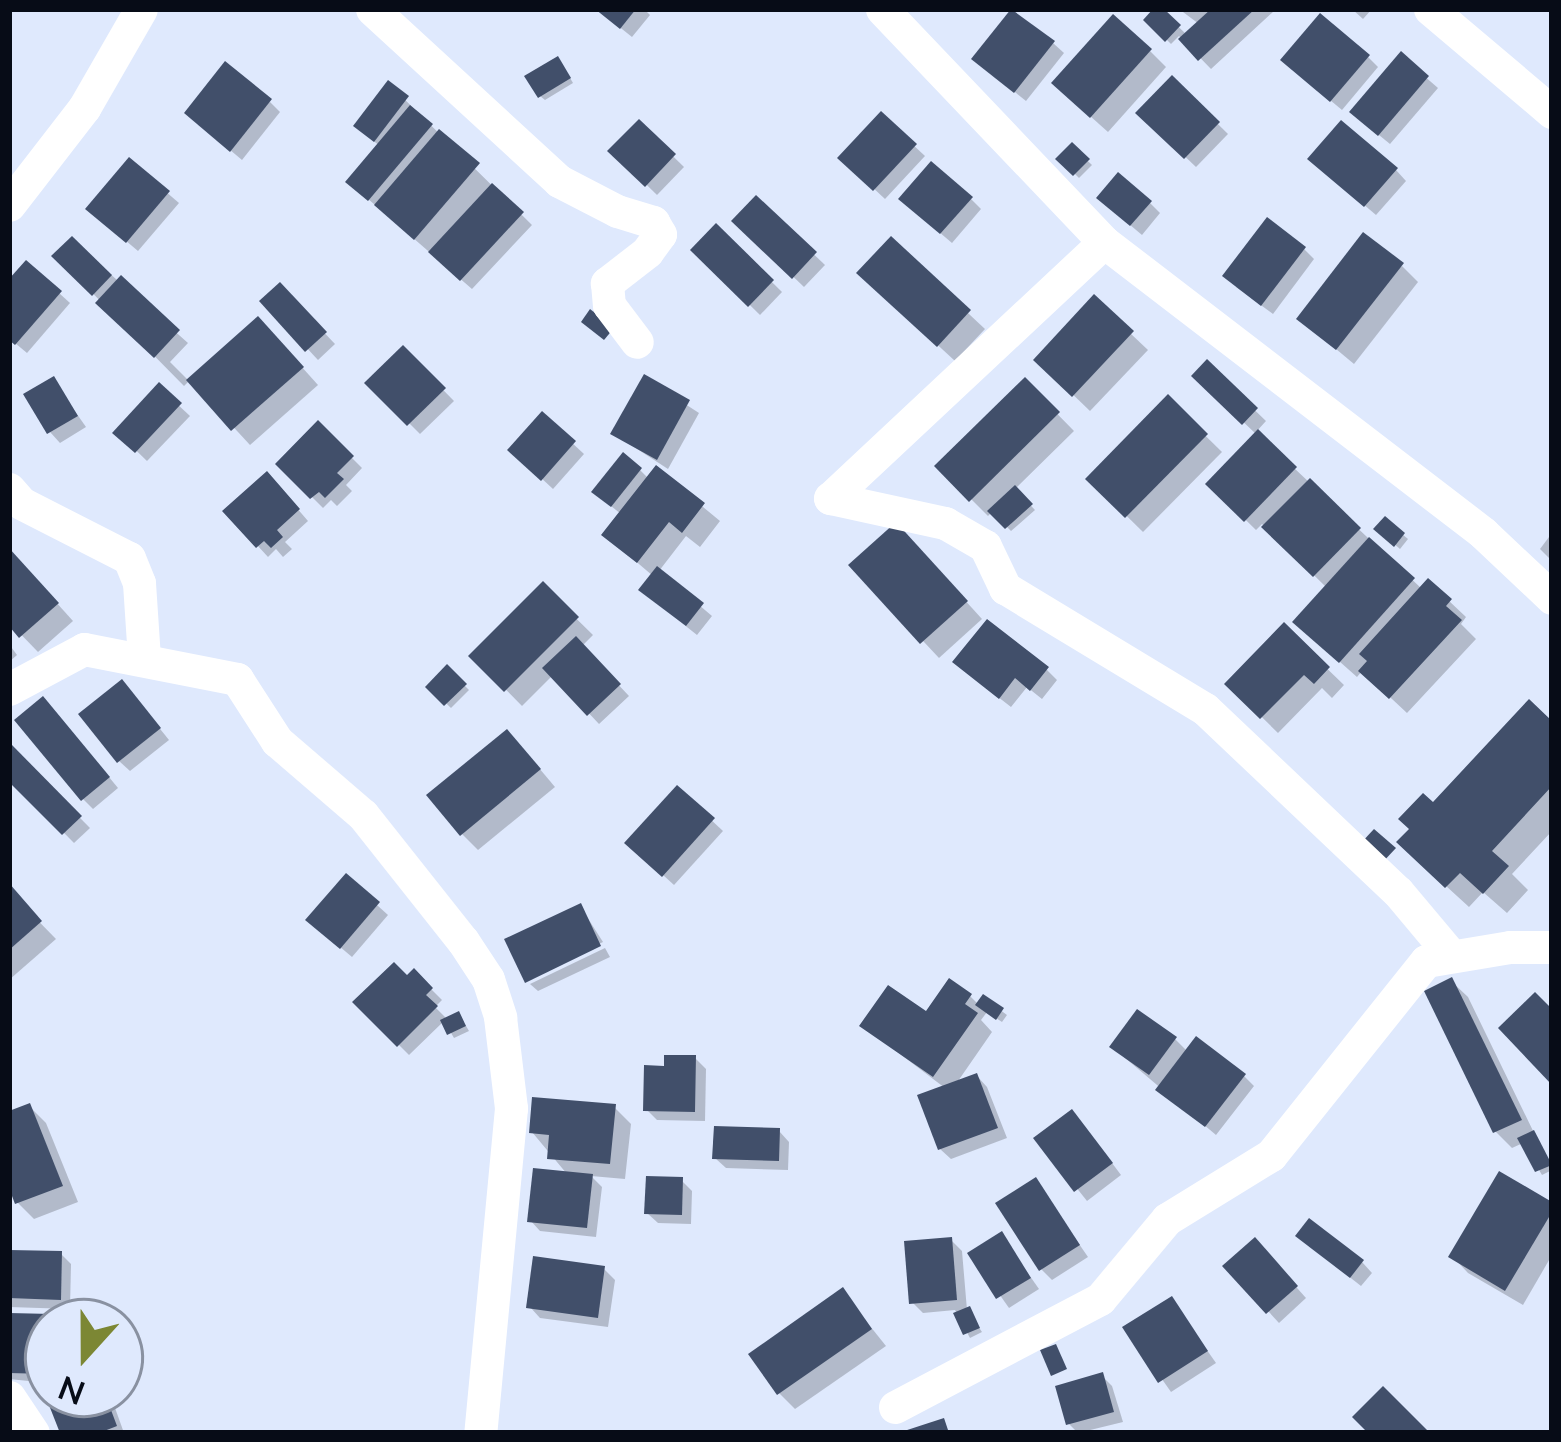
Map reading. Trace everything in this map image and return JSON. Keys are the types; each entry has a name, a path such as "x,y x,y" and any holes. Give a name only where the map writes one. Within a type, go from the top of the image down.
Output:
{"street":[{"path":"9,205 84,108 141,9"},
{"path":"372,9 559,181 616,211 653,222 660,234 647,252 608,283 608,305 637,342"},
{"path":"882,9 1104,242 1483,533 1552,598"},
{"path":"1430,9 1552,112"},
{"path":"1104,242 830,497 945,523 985,546 1005,589 1205,710 1398,892 1450,954"},
{"path":"9,489 21,503 129,558 139,583 144,658"},
{"path":"9,689 84,649 237,680 278,741 363,815 488,979 500,1017 511,1108 480,1433"},
{"path":"895,1407 1100,1299 1167,1219 1270,1155 1426,961 1450,954 1552,947"},
{"path":"9,1397 33,1433"}],"building":[{"path":"595,9 636,9 620,29"},
{"path":"1011,9 1055,41 1014,93 971,59"},
{"path":"1153,9 1164,9 1181,25 1165,42 1143,20"},
{"path":"1211,9 1255,9 1198,61 1178,39"},
{"path":"1320,13 1370,55 1330,102 1280,60"},
{"path":"1113,14 1152,49 1090,118 1051,83"},
{"path":"1401,51 1429,76 1378,136 1349,112"},
{"path":"558,56 571,78 538,98 524,76"},
{"path":"225,61 272,99 230,152 184,113"},
{"path":"1172,75 1220,122 1184,159 1135,113"},
{"path":"388,80 409,96 374,142 353,126"},
{"path":"410,105 433,124 368,201 345,182"},
{"path":"881,111 917,144 873,191 837,158"},
{"path":"639,119 676,154 645,187 607,151"},
{"path":"1341,120 1398,168 1364,207 1307,159"},
{"path":"439,129 480,163 414,240 374,205"},
{"path":"1072,142 1090,159 1073,176 1055,159"},
{"path":"129,157 170,191 126,243 85,209"},
{"path":"931,161 973,197 940,234 898,199"},
{"path":"1118,172 1152,201 1130,226 1096,198"},
{"path":"492,183 524,212 460,281 428,252"},
{"path":"756,195 817,252 792,279 731,221"},
{"path":"1267,217 1306,247 1261,306 1222,276"},
{"path":"716,223 774,280 748,307 690,250"},
{"path":"1363,232 1404,263 1336,350 1296,319"},
{"path":"72,236 112,275 92,296 51,256"},
{"path":"891,236 971,310 937,347 856,273"},
{"path":"26,260 62,291 15,345 9,340 9,279"},
{"path":"121,275 180,330 154,358 95,303"},
{"path":"280,282 327,332 305,352 259,301"},
{"path":"1094,294 1134,331 1072,397 1033,360"},
{"path":"590,309 614,328 604,340 581,322"},
{"path":"258,316 304,367 231,431 186,380"},
{"path":"403,345 446,388 407,426 364,383"},
{"path":"1207,359 1258,408 1242,425 1191,376"},
{"path":"644,374 690,400 657,460 610,434"},
{"path":"54,376 78,416 47,434 23,394"},
{"path":"1025,377 1060,412 969,502 934,466"},
{"path":"159,382 182,403 135,453 112,433"},
{"path":"1168,394 1208,434 1125,518 1085,479"},
{"path":"542,411 576,441 541,481 507,450"},
{"path":"318,420 354,456 337,473 344,479 325,498 319,492 310,499 275,464"},
{"path":"1258,429 1297,467 1244,522 1205,484"},
{"path":"623,452 642,468 611,507 591,492"},
{"path":"656,465 705,503 682,533 669,522 637,563 601,535"},
{"path":"267,471 300,509 277,530 283,537 271,548 264,541 256,548 222,511"},
{"path":"1310,478 1361,528 1313,577 1261,527"},
{"path":"1015,485 1033,504 1005,529 987,511"},
{"path":"1385,516 1405,533 1394,547 1373,529"},
{"path":"896,522 968,601 920,644 848,565"},
{"path":"1369,537 1415,578 1339,663 1292,622"},
{"path":"9,548 59,603 19,638 9,626"},
{"path":"657,566 704,603 686,626 638,590"},
{"path":"1428,578 1452,599 1446,606 1462,620 1389,699 1358,671 1367,661 1359,654"},
{"path":"543,581 579,617 504,692 468,656"},
{"path":"987,619 1049,667 1030,691 1015,678 999,699 952,662"},
{"path":"1284,622 1330,667 1314,684 1304,675 1260,719 1224,684"},
{"path":"576,636 621,684 587,716 542,668"},
{"path":"447,664 467,684 444,706 425,687"},
{"path":"122,679 161,728 117,763 78,714"},
{"path":"43,696 110,777 81,801 14,720"},
{"path":"1529,699 1552,721 1552,786 1492,851 1509,866 1483,894 1460,873 1445,888 1396,842 1409,829 1398,819 1423,793 1433,802"},
{"path":"507,729 541,769 460,836 426,795"},
{"path":"11,744 82,816 62,835 9,782"},
{"path":"677,785 715,818 662,877 624,843"},
{"path":"1374,829 1396,848 1381,864 1360,844"},
{"path":"346,873 380,902 340,949 305,920"},
{"path":"9,883 42,921 9,950"},
{"path":"581,903 601,946 525,983 504,939"},
{"path":"394,962 407,975 414,968 433,988 426,995 438,1006 397,1047 352,1002"},
{"path":"1452,977 1522,1120 1493,1133 1424,991"},
{"path":"949,978 972,994 965,1004 978,1013 933,1077 859,1026 888,985 926,1011"},
{"path":"1535,992 1552,1009 1552,1085 1498,1028"},
{"path":"983,994 1004,1008 996,1020 975,1005"},
{"path":"1137,1009 1177,1037 1149,1075 1109,1047"},
{"path":"459,1011 466,1026 447,1035 440,1020"},
{"path":"1196,1036 1246,1074 1205,1127 1155,1090"},
{"path":"664,1055 696,1055 695,1112 643,1111 644,1065 664,1066"},
{"path":"977,1073 998,1128 938,1150 917,1095"},
{"path":"532,1097 616,1104 610,1164 547,1159 549,1135 529,1133"},
{"path":"30,1103 63,1186 15,1204 9,1188 9,1111"},
{"path":"1072,1109 1113,1163 1074,1192 1033,1138"},
{"path":"714,1126 780,1128 779,1161 712,1159"},
{"path":"1534,1130 1552,1165 1535,1172 1517,1138"},
{"path":"533,1168 593,1174 587,1228 527,1222"},
{"path":"1499,1171 1552,1202 1552,1212 1505,1291 1448,1257"},
{"path":"646,1176 683,1177 682,1215 644,1214"},
{"path":"1036,1177 1080,1245 1039,1271 995,1203"},
{"path":"1309,1218 1364,1260 1350,1278 1295,1236"},
{"path":"1002,1231 1031,1278 996,1299 967,1253"},
{"path":"952,1237 957,1300 909,1304 904,1241"},
{"path":"1255,1237 1298,1286 1266,1314 1222,1266"},
{"path":"9,1250 62,1251 61,1298 9,1298"},
{"path":"533,1256 605,1266 598,1318 526,1308"},
{"path":"843,1287 872,1329 777,1395 748,1354"},
{"path":"1172,1296 1208,1351 1158,1383 1122,1327"},
{"path":"970,1306 980,1328 963,1335 953,1313"},
{"path":"9,1313 24,1313 24,1373 9,1373"},
{"path":"1056,1344 1067,1369 1051,1376 1040,1350"},
{"path":"1103,1372 1114,1412 1066,1425 1055,1386"},
{"path":"1383,1386 1430,1433 1368,1433 1352,1417"},
{"path":"54,1418 114,1418 117,1426 99,1433 60,1433"},
{"path":"944,1418 949,1433 901,1433 901,1432"}]}
